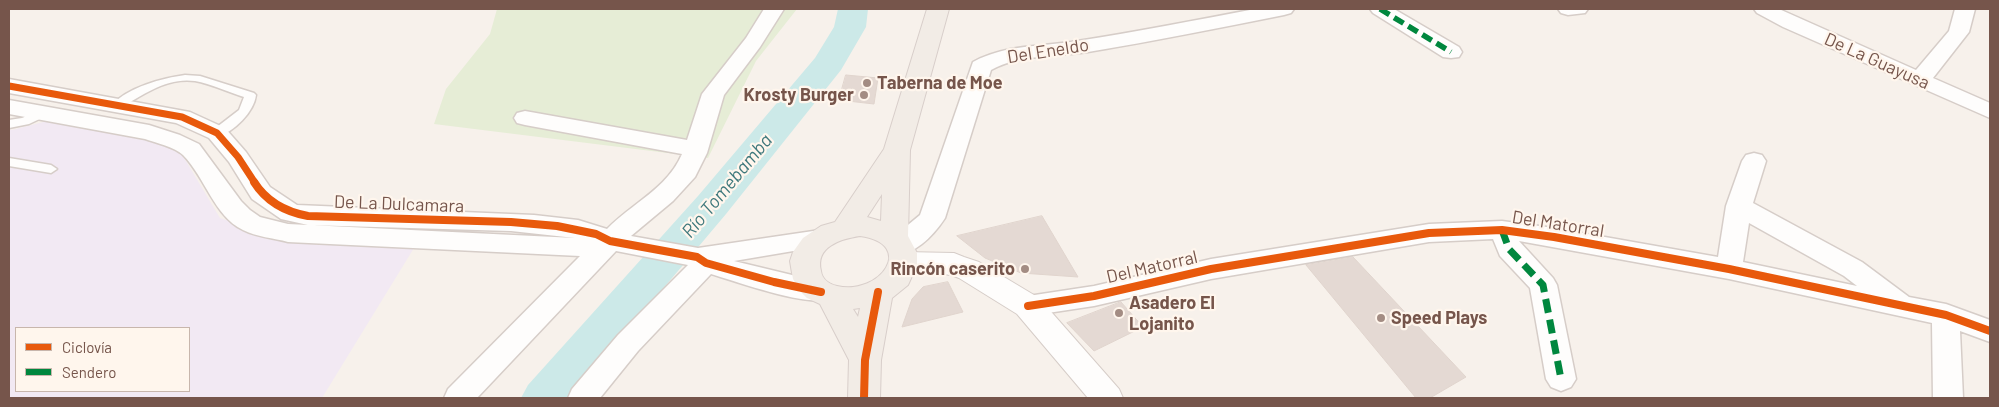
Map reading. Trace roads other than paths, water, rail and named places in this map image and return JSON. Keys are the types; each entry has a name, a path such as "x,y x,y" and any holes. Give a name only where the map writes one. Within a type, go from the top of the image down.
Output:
{"main road":[{"path":"826,294 847,298 863,297 878,292 890,284 899,274 898,150 938,9"},
{"path":"846,228 898,150"},
{"path":"865,360 826,294 810,282 804,267 806,257 811,247 820,239 832,232 846,228 873,228 899,249"},
{"path":"864,398 865,360 878,292"}],"street":[{"path":"459,398 680,179 686,171 695,149 713,94 719,84 757,39 774,9"},
{"name":"Del Eneldo","path":"899,249 932,218 981,67 990,61 1010,55 1072,48 1196,27 1284,9"},
{"path":"1380,9 1450,52"},
{"path":"1568,9 1578,9"},
{"name":"De La Guayusa","path":"1764,9 1790,23 1990,111"},
{"path":"1920,80 1959,32 1965,9"},
{"name":"De La Dulcamara","path":"9,86 182,116 217,133 238,157 261,193 290,213 308,216 566,227 595,233 615,242 698,259 774,282 826,294"},
{"name":"De La Dulcamara","path":"9,107 149,132 172,140 191,149 240,216 252,224 288,233 579,247 615,242"},
{"path":"525,118 695,149"},
{"path":"1729,269 1739,206 1754,161"},
{"path":"1739,206 1853,269 1903,306"},
{"path":"1502,230 1509,249 1543,285 1561,379"},
{"name":"Del Matorral","path":"1028,306 1094,296 1211,269 1420,235 1502,230 1554,237 1729,269 1946,315 1990,331"},
{"name":"De La Dulcamara","path":"698,259 820,239"},
{"path":"899,249 969,270 1028,306 1107,398"},
{"path":"583,398 698,259"},
{"path":"1946,315 1948,398"}],"lane":[{"path":"118,105 150,86 164,81 185,78 196,78 250,95 249,104 245,110 217,133"},
{"path":"9,124 24,122 44,113"},
{"path":"9,162 50,168"}],"waterway":[{"name":"Río Tomebamba","path":"544,398 712,205 829,63 850,27 853,9"}],"place":[{"name":"Taberna de Moe","path":"867,83"},
{"name":"Krosty Burger","path":"864,95"},
{"name":"Rincón caserito","path":"1025,269"},
{"name":"Asadero El Lojanito","path":"1119,313"},
{"name":"Speed Plays","path":"1381,318"}]}
